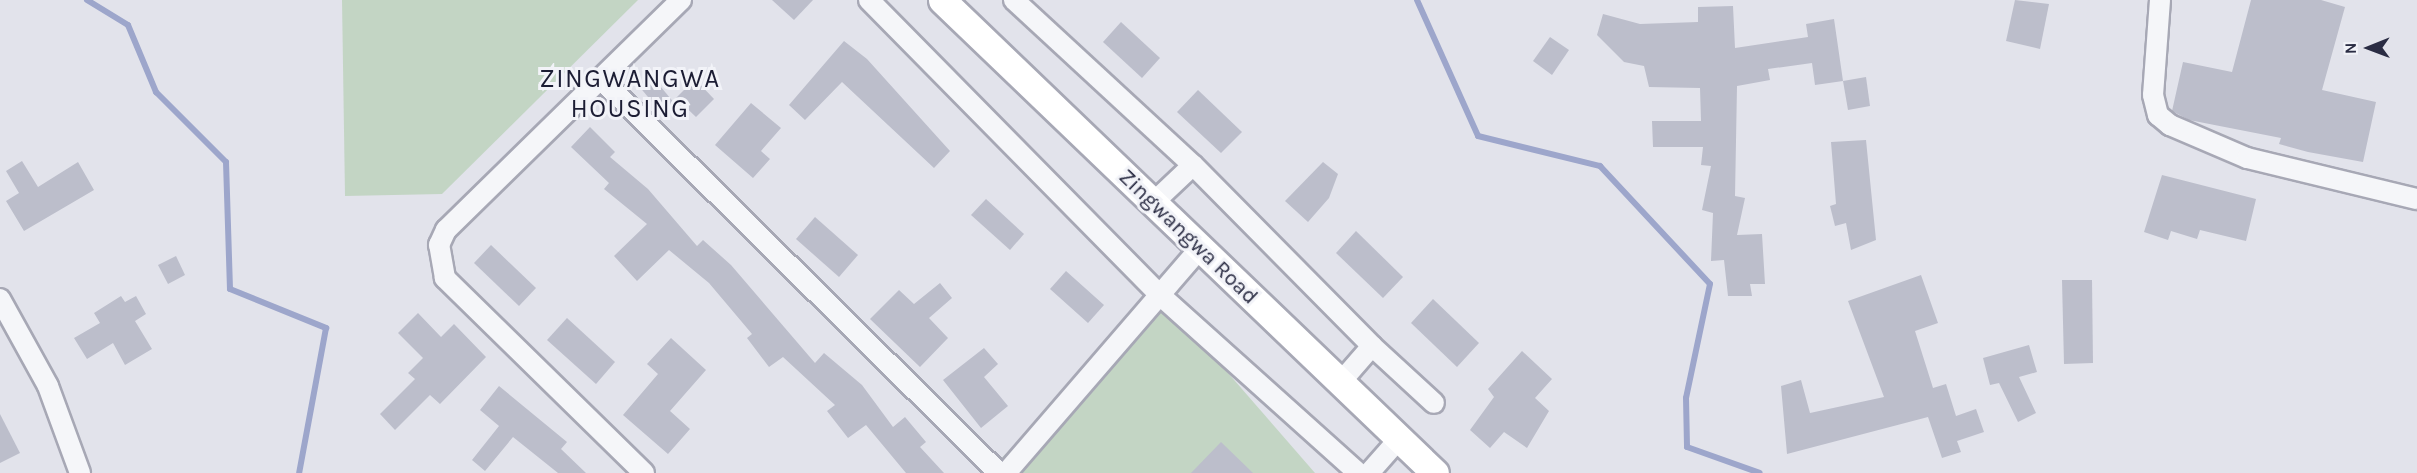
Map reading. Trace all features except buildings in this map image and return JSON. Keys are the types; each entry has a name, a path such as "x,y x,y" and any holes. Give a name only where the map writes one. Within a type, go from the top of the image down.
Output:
{"street":[{"path":"644,473 494,329 445,278 439,263 446,230 603,81 681,0"},
{"path":"869,0 1161,296 1358,473"},
{"name":"Zingwangwa Road","path":"942,0 1339,384 1435,473"},
{"path":"1014,0 1193,165 1372,346 1434,403"},
{"path":"2160,0 2153,95 2158,115 2170,125 2247,158 2417,200"},
{"path":"603,81 999,473"},
{"path":"1153,202 1193,165"},
{"path":"1006,473 1161,296 1200,248"},
{"path":"0,299 48,386 80,473"},
{"path":"1339,384 1372,346"},
{"path":"1369,473 1399,439"}],"green space":[{"path":"342,0 638,0 442,194 345,196"},
{"path":"1161,296 1315,473 987,473"}],"waterway":[{"path":"87,0 128,25 156,92 226,162 230,289 326,328 299,473"},
{"path":"1417,0 1478,136 1600,166 1710,284 1686,398 1687,447 1760,473"}],"district":[{"name":"ZINGWANGWA HOUSING","path":"630,94"}]}
